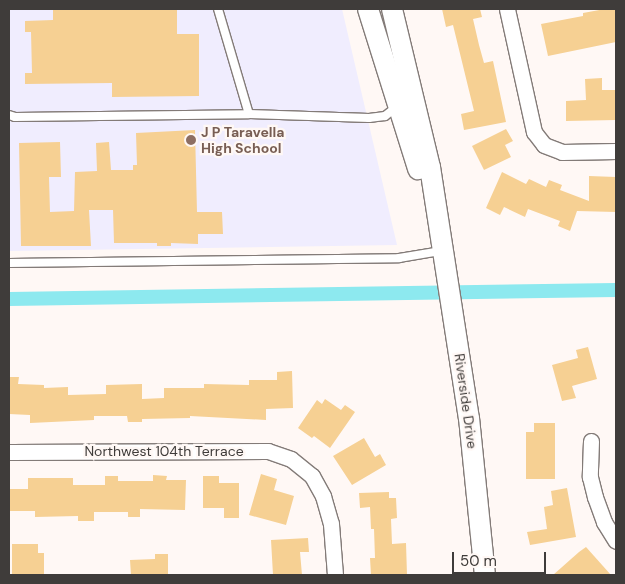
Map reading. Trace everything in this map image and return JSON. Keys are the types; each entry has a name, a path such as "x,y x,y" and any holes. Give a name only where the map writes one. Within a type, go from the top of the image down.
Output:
{"street":[{"name":"Riverside Drive","path":"368,9 438,227"},
{"name":"Riverside Drive","path":"392,9 430,167 468,418 485,575"},
{"path":"507,9 534,132 544,145 562,152 616,151"},
{"path":"591,441 590,477 593,491 604,522 616,542"},
{"name":"Northwest 104th Terrace","path":"9,452 268,451 291,459 312,476 323,496 331,524 335,575"}],"lane":[{"path":"218,9 249,114"},
{"path":"9,115 15,117 249,114 369,118 386,116 412,91"},
{"path":"9,263 444,259"}],"shaded area":[{"name":"J P Taravella High School","path":"9,9 342,9 397,245 9,251"}],"building":[{"path":"53,9 177,9 177,34 199,34 199,96 112,97 112,83 25,84 25,73 32,73 31,32 25,32 25,21 53,20"},
{"path":"442,9 480,9 482,17 473,19 484,63 493,61 506,122 464,130 461,114 474,111 453,25 446,27"},
{"path":"616,9 616,42 548,56 541,24 583,16 583,13"},
{"path":"602,78 602,90 616,90 616,120 566,121 566,101 586,100 585,79"},
{"path":"506,129 513,141 505,145 511,157 484,170 472,146"},
{"path":"195,130 197,212 222,212 223,234 198,234 198,244 171,243 171,246 157,246 157,243 114,243 113,210 89,210 91,246 21,246 19,143 60,142 61,177 49,177 50,212 74,211 75,172 97,171 96,143 109,142 111,170 133,170 133,165 137,165 136,133"},
{"path":"502,172 526,184 529,179 546,187 549,180 562,185 560,190 589,201 589,176 616,177 616,212 577,211 570,231 558,226 560,221 528,209 525,217 504,207 500,215 486,208"},
{"path":"588,347 597,379 572,386 576,398 562,401 552,365 578,358 576,350"},
{"path":"292,371 293,408 266,409 266,420 190,416 190,418 142,419 142,422 128,422 127,416 94,416 94,420 30,423 30,415 9,414 9,377 19,377 18,384 44,385 44,388 68,387 68,395 106,394 106,385 142,384 142,399 164,398 164,388 204,388 204,384 249,385 249,380 277,380 277,372"},
{"path":"325,399 341,410 345,405 355,412 330,448 314,436 312,438 298,428 317,400 322,404"},
{"path":"534,423 555,423 555,479 526,479 526,432 534,432"},
{"path":"364,438 375,457 380,454 386,465 352,485 333,456"},
{"path":"261,474 277,479 274,490 294,496 286,525 249,515"},
{"path":"153,475 167,476 166,480 186,480 185,510 140,509 140,517 128,517 128,512 94,512 94,521 78,521 78,516 35,517 35,511 9,511 9,489 28,489 28,478 73,478 73,485 105,485 105,476 118,476 118,481 153,481"},
{"path":"203,476 219,476 219,483 239,483 239,518 224,518 224,508 203,508"},
{"path":"567,488 576,537 530,545 527,532 547,529 544,507 553,505 551,491"},
{"path":"389,492 389,498 396,498 397,518 391,519 392,544 406,543 407,575 371,575 370,558 375,558 374,529 371,529 370,507 360,508 359,493"},
{"path":"308,538 309,552 300,552 302,575 273,575 271,540"},
{"path":"12,544 38,544 38,553 44,553 44,575 12,575"},
{"path":"586,547 611,575 553,575 579,552"},
{"path":"155,554 168,554 168,575 131,575 130,560 155,559"}],"waterway":[{"path":"9,299 616,290"}],"place":[{"name":"J P Taravella High School","path":"191,140"}]}
